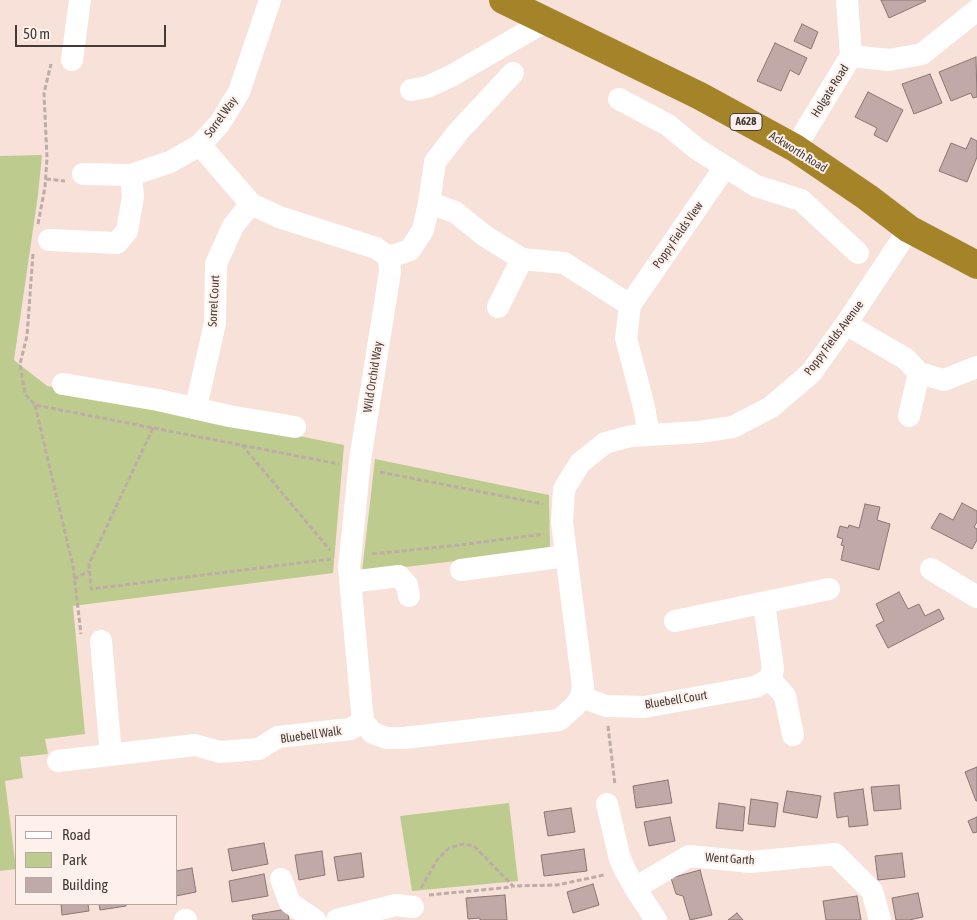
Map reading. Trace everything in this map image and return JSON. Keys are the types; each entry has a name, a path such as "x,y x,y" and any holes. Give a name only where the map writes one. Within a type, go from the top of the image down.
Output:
{"highway":[{"name":"Ackworth Road","path":"502,0 700,96 795,148 867,197 909,230 977,265"}],"street":[{"path":"72,60 80,0"},
{"name":"Sorrel Way","path":"83,174 131,175 170,162 200,145 220,123 239,92 270,0"},
{"name":"Holgate Road","path":"795,148 851,56 847,0"},
{"path":"851,56 888,60 922,54 977,10"},
{"path":"411,90 427,87 451,76 546,21"},
{"path":"200,145 251,204 279,217 376,248 389,257 410,250 423,230 430,203 435,162 458,132 513,73"},
{"path":"619,99 668,125 697,149 756,186 801,200 858,253"},
{"name":"Poppy Fields View","path":"630,304 726,166"},
{"path":"49,240 117,243 127,231 133,197 131,175"},
{"path":"430,203 455,212 485,236 522,260 564,263 630,304 626,338 649,435"},
{"name":"Sorrel Court","path":"196,407 215,323 216,264 233,226 251,204"},
{"name":"Poppy Fields Avenue","path":"581,697 583,687 563,532 564,489 580,463 605,443 631,436 699,432 732,427 771,407 810,372 846,324 909,230"},
{"name":"Wild Orchid Way","path":"363,722 349,568 343,557 390,272 389,257"},
{"path":"498,307 522,260"},
{"path":"846,324 906,359 919,373 944,380 977,367"},
{"path":"909,416 919,373"},
{"path":"63,384 196,407 230,416 295,427"},
{"path":"461,570 566,556"},
{"path":"931,569 977,597"},
{"path":"350,582 399,576 407,585 409,596"},
{"path":"675,621 829,589"},
{"path":"764,603 773,669 770,679 785,696 793,735"},
{"path":"92,642 107,711 111,755"},
{"name":"Bluebell Court","path":"581,697 606,706 644,706 755,687 770,679"},
{"path":"363,722 374,733 386,738 404,738 559,720 575,706 581,697"},
{"name":"Bluebell Walk","path":"58,761 195,744 220,752 259,749 278,737 350,729 363,722"},
{"path":"607,804 630,879 656,920"},
{"name":"Went Garth","path":"630,879 689,856 751,862 835,854 872,891 880,920"},
{"path":"281,879 290,903 315,920"},
{"path":"337,920 415,902"}],"path":[{"path":"35,405 74,579 92,642"},
{"path":"153,428 89,564 91,589 343,557 459,546 563,532"},
{"path":"242,445 343,557"},
{"path":"74,579 90,571"},
{"path":"606,706 615,790 607,804"},
{"path":"415,902 423,883 437,860 449,848 463,844 474,846 513,886"},
{"path":"415,902 513,886 557,885 630,879"}],"green space":[{"path":"42,155 14,360 47,386 344,445 333,573 73,606 85,734 45,739 48,754 20,757 23,778 5,781 15,869 0,871 0,156"},
{"path":"375,459 549,495 550,550 362,572"},
{"path":"509,803 518,881 412,891 400,816"}],"building":[{"path":"881,0 925,0 926,1 889,18"},
{"path":"802,24 818,32 811,49 794,41"},
{"path":"775,43 807,58 799,75 790,70 781,91 757,81"},
{"path":"976,57 977,97 973,98 971,93 951,101 939,72"},
{"path":"930,74 942,103 914,114 902,84"},
{"path":"868,92 903,110 887,142 874,135 877,128 855,117"},
{"path":"971,138 977,141 977,157 967,182 939,171 951,143 966,149"},
{"path":"962,503 977,511 977,522 974,527 977,529 977,540 972,549 931,528 940,513 953,520"},
{"path":"865,504 880,507 877,520 890,524 879,570 841,560 844,546 841,545 843,539 837,537 840,526 848,528 849,525 859,528"},
{"path":"899,592 908,609 919,604 925,616 939,609 944,619 888,648 876,625 884,621 876,604"},
{"path":"977,767 977,801 976,801 965,772"},
{"path":"668,780 672,803 636,808 633,786"},
{"path":"899,785 901,809 874,811 871,787"},
{"path":"863,789 868,825 849,827 848,816 837,818 834,793"},
{"path":"787,791 821,796 817,818 783,812"},
{"path":"751,799 778,803 775,827 748,824"},
{"path":"719,803 745,807 743,831 716,828"},
{"path":"571,808 575,832 548,836 544,812"},
{"path":"670,817 675,841 649,846 644,822"},
{"path":"977,817 977,832 973,833 968,821"},
{"path":"264,843 268,864 232,871 228,849"},
{"path":"584,849 587,871 544,876 541,855"},
{"path":"322,851 325,875 299,880 295,855"},
{"path":"361,853 364,877 338,881 334,857"},
{"path":"902,853 905,877 878,880 875,856"},
{"path":"192,868 196,892 178,896 178,871"},
{"path":"700,870 712,915 690,920 683,896 676,894 671,878"},
{"path":"264,874 268,896 232,902 229,881"},
{"path":"593,884 599,905 573,913 567,892"},
{"path":"918,893 923,917 896,920 892,898"},
{"path":"505,895 507,920 468,919 466,898"},
{"path":"857,896 861,920 826,920 823,901"},
{"path":"61,905 88,905 89,911 62,915"},
{"path":"99,905 126,905 126,906 100,910"},
{"path":"287,909 289,920 253,920 252,915"},
{"path":"737,913 743,920 728,920"}]}
